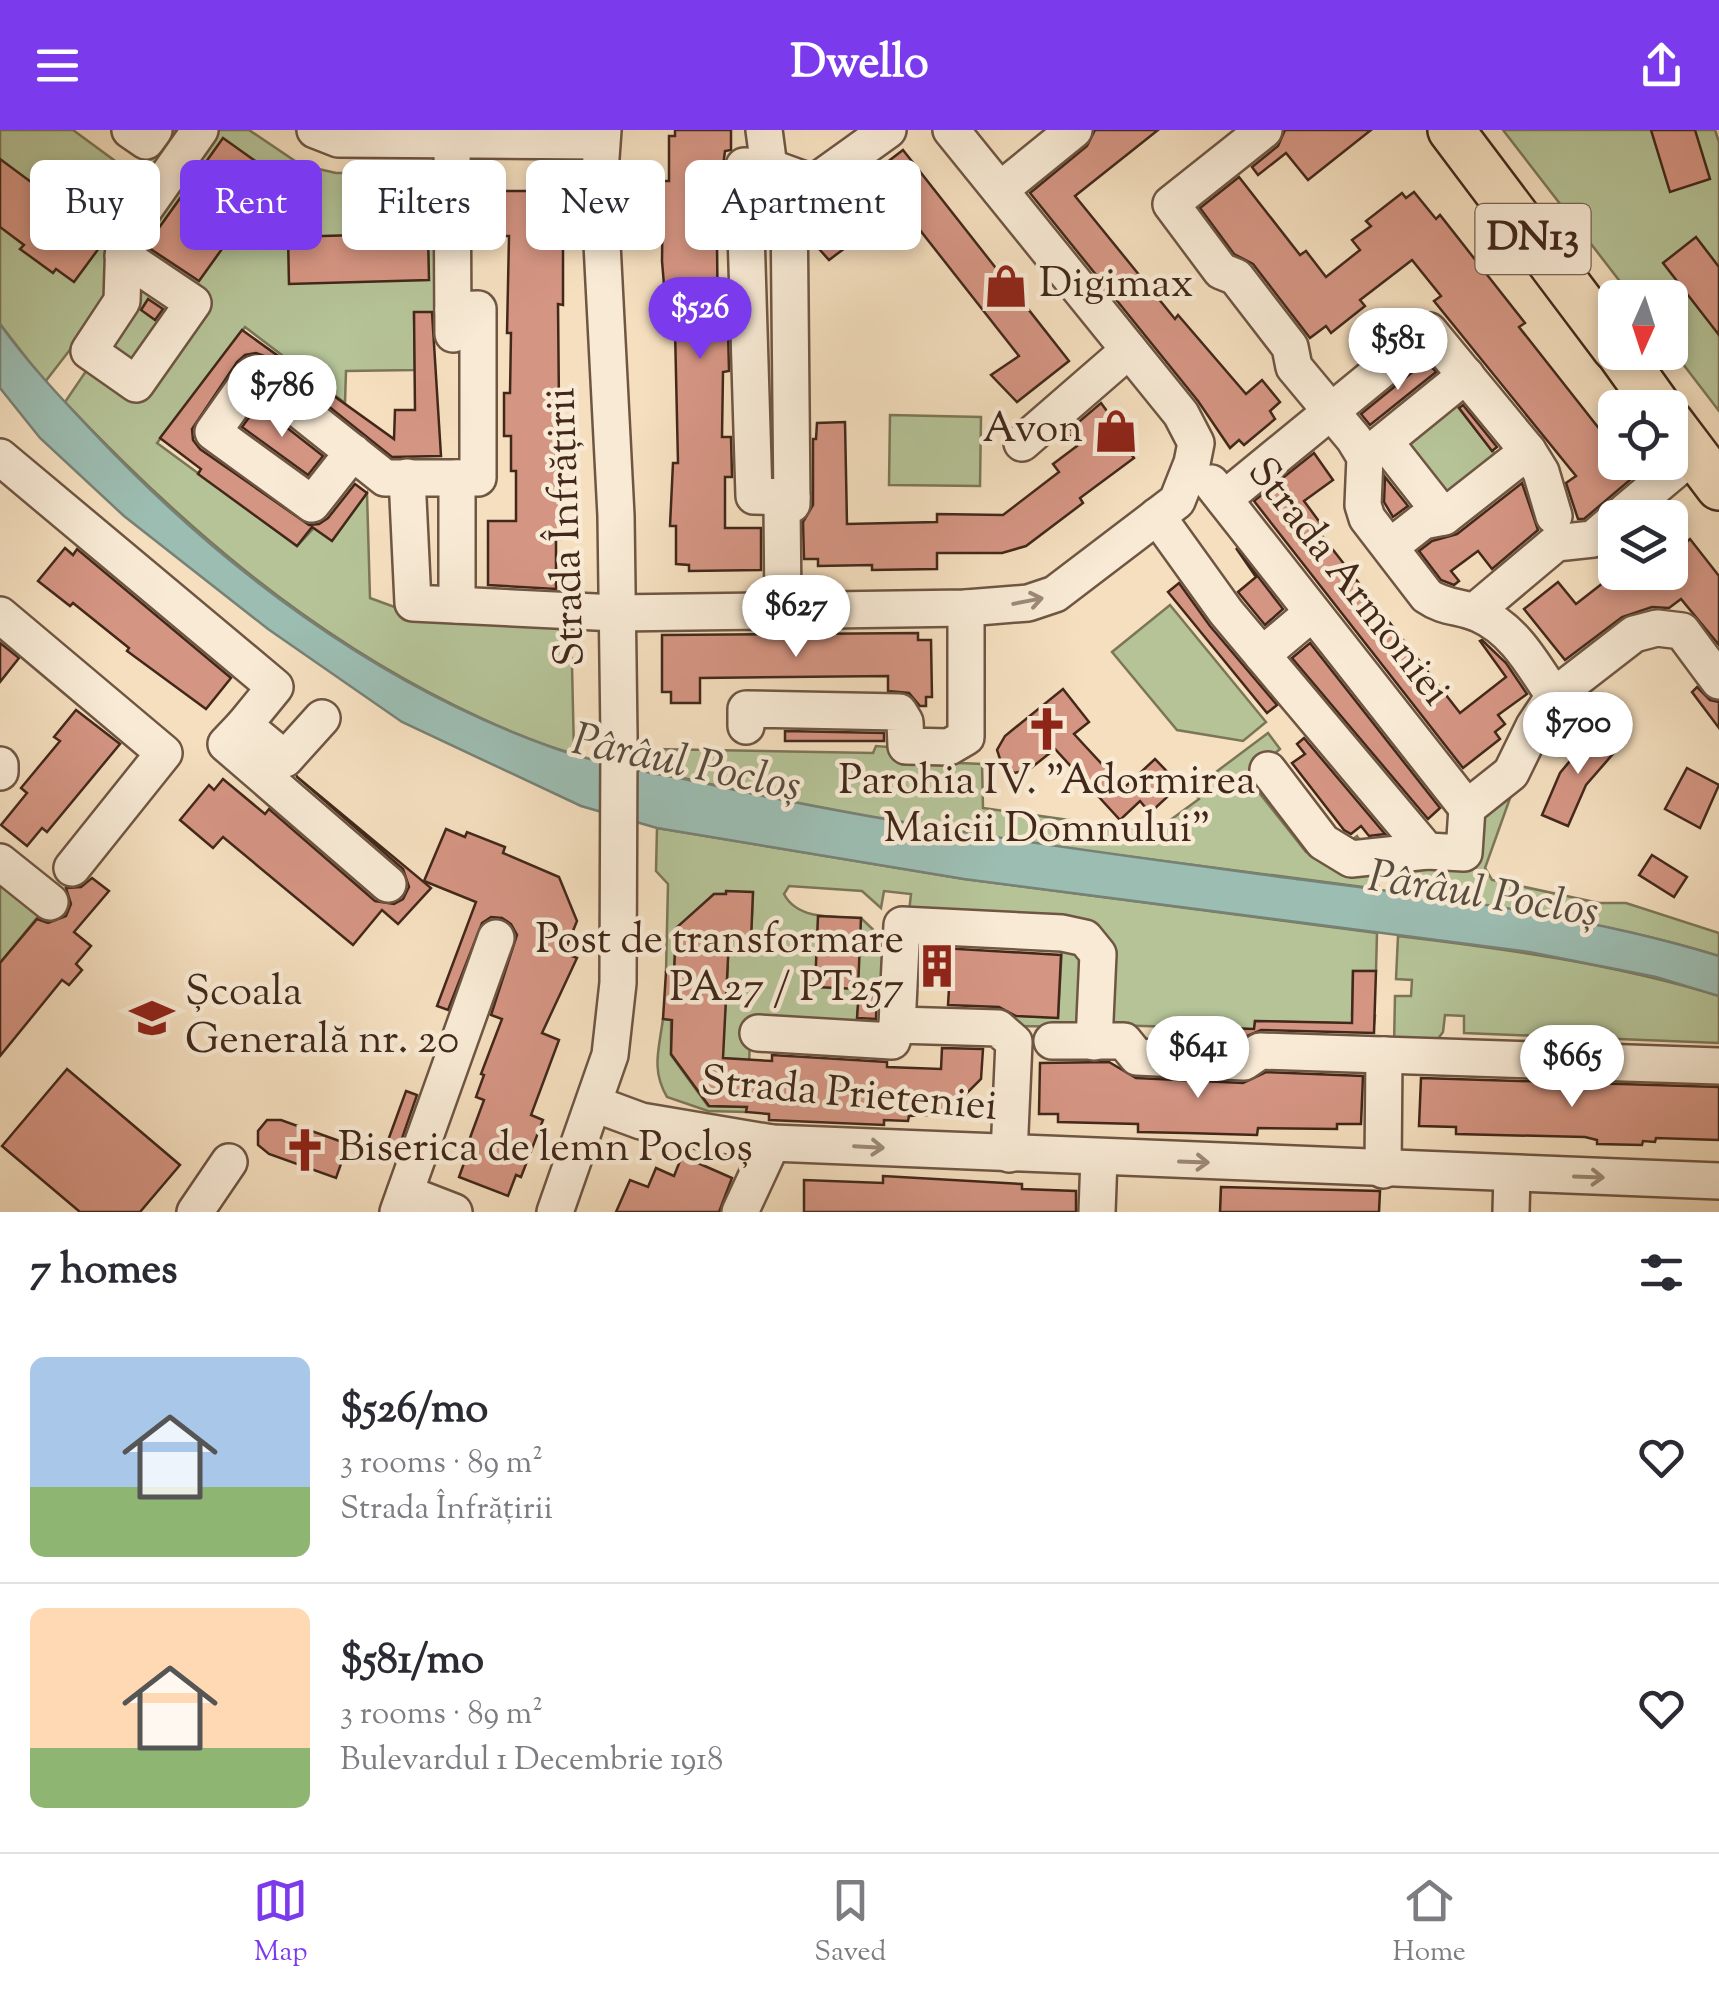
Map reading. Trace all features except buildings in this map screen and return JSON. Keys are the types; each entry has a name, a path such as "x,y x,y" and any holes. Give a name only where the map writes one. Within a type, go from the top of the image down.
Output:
{"main road":[{"name":"DN13","path":"1451,130 1598,325"}],"street":[{"path":"130,130 146,141 154,130"},
{"path":"124,256 124,238 200,130"},
{"path":"315,130 338,139 383,134 452,140 602,136"},
{"path":"764,130 768,160"},
{"path":"846,160 888,130"},
{"name":"Strada Armoniei","path":"407,477 413,603 616,613 966,608 1028,603 1055,594 1176,501 1192,464 1196,443 1181,414 951,130"},
{"path":"1000,190 1074,130"},
{"path":"1264,130 1172,204 1221,271 1236,277 1290,347 1294,367 1331,412 1444,517"},
{"name":"Strada Înfrățirii","path":"554,1212 610,1054 618,983 616,516 600,184 602,136"},
{"path":"452,140 454,422"},
{"path":"747,250 754,496 792,496"},
{"path":"783,608 782,505 792,504 789,250"},
{"path":"353,452 385,478 478,478 478,309 454,310"},
{"path":"1224,498 1429,331 1528,451 1541,472 1554,516"},
{"path":"1022,444 1129,350"},
{"path":"1466,375 1375,450 1362,505 1367,518 1427,596 1439,604 1474,612 1499,624 1519,645 1554,696"},
{"path":"1390,547 1423,521 1444,517 1528,451"},
{"path":"1640,500 1694,454"},
{"path":"0,457 275,687 226,744 388,884"},
{"name":"Strada Armoniei","path":"1192,464 1224,498 1467,808"},
{"path":"456,478 457,605"},
{"path":"1157,516 1226,612 1427,851"},
{"path":"1474,612 1556,543 1598,534"},
{"path":"746,726 746,710 900,712 906,746 949,747 966,736 966,608"},
{"path":"1262,655 1312,613"},
{"path":"0,614 164,753 72,868"},
{"path":"1268,770 1323,842 1351,859 1427,851 1464,853 1467,808 1511,774 1534,726 1554,696 1634,634 1657,628 1682,632 1719,681"},
{"path":"244,725 285,759 322,718"},
{"path":"0,862 50,902"},
{"path":"758,1033 892,1041 897,1025 902,926 1062,933 1085,938 1098,954 1094,1042"},
{"path":"454,1212 401,1202 496,938"},
{"path":"897,1025 998,1028 1014,1042 1009,1154"},
{"path":"1052,1041 1124,1041 1137,1058 1244,1062 1260,1051 1719,1066"},
{"path":"1383,1170 1384,1055"},
{"name":"Strada Prieteniei","path":"595,1104 641,1121 772,1143 1719,1181"},
{"path":"740,1212 772,1143"},
{"path":"1096,1212 1099,1158"},
{"path":"196,1212 228,1162"},
{"path":"1511,1212 1512,1174"}],"green space":[{"path":"0,130 73,130 114,160 30,160 30,250 134,250 113,294 45,382 0,324"},
{"path":"170,130 190,130 160,194 160,160 149,160"},
{"path":"210,130 249,130 294,160 189,160"},
{"path":"1503,130 1715,130 1719,142 1719,411 1688,370 1688,280 1619,280"},
{"path":"322,170 342,173 342,250 436,250 436,312 414,313 415,370 346,371 345,403 245,327 157,443 297,546 314,528 332,540 367,493 370,598 419,616 571,620 574,754 454,705 399,676 295,609 199,532 65,402 129,308 130,250 160,250 160,200 180,172 180,250 322,250"},
{"path":"1450,397 1495,454 1441,497 1396,440"},
{"path":"890,415 981,417 980,486 889,485"},
{"path":"1170,605 1266,722 1243,741 1177,730 1112,652"},
{"path":"1268,733 1280,749 1256,769 1257,790 1306,852 1340,849 1357,836 1380,870 1378,889 965,835 656,772 656,749 873,753 876,746 888,747 911,761 982,764 983,808 1154,832 1199,799 1192,790"},
{"path":"1514,787 1485,868 1492,880 1599,903 1626,903 1719,933 1719,956 1602,926 1402,893 1405,873"},
{"path":"657,828 964,879 1377,933 1376,971 1353,971 1352,1015 1375,1016 1374,1024 1255,1021 1254,1041 1245,1051 1245,1029 1109,1025 1111,949 909,912 911,894 884,891 881,908 862,891 789,886 784,894 798,909 829,917 861,918 884,940 882,992 859,991 857,1023 751,1017 749,1065 721,1063 728,967 724,935 751,939 753,893 714,894 677,928 674,973 666,972 668,884 656,871"},
{"path":"0,873 45,908 0,963"},
{"path":"1398,936 1560,959 1719,996 1719,1043 1464,1033 1464,1016 1445,1015 1443,1032 1431,1048 1394,1046 1395,996 1411,996 1412,980 1396,979"},
{"path":"1062,947 1082,956 1079,1027 1014,1026 1005,1015 1058,1018"},
{"path":"663,1019 671,1020 671,1055 708,1106 747,1107 746,1112 708,1111 667,1097 658,1068"}],"water":[{"name":"Pârâul Pocloș","path":"0,324 56,393 142,482 247,574 362,655 423,690 551,747 633,769 931,827 1452,900 1613,928 1719,956 1719,996 1656,977 1529,952 964,879 657,828 581,806 402,722 268,629 124,516 40,438 0,388"}],"place":[{"name":"Digimax","path":"1006,286"},
{"name":"Avon","path":"1116,431"},
{"name":"Parohia IV. \"Adormirea Maicii Domnului\"","path":"1047,729"},
{"name":"Post de transformare PA27 / PT257","path":"937,966"},
{"name":"Școala Generală nr. 20","path":"152,1018"},
{"name":"Biserica de lemn Pocloș","path":"305,1150"}]}
